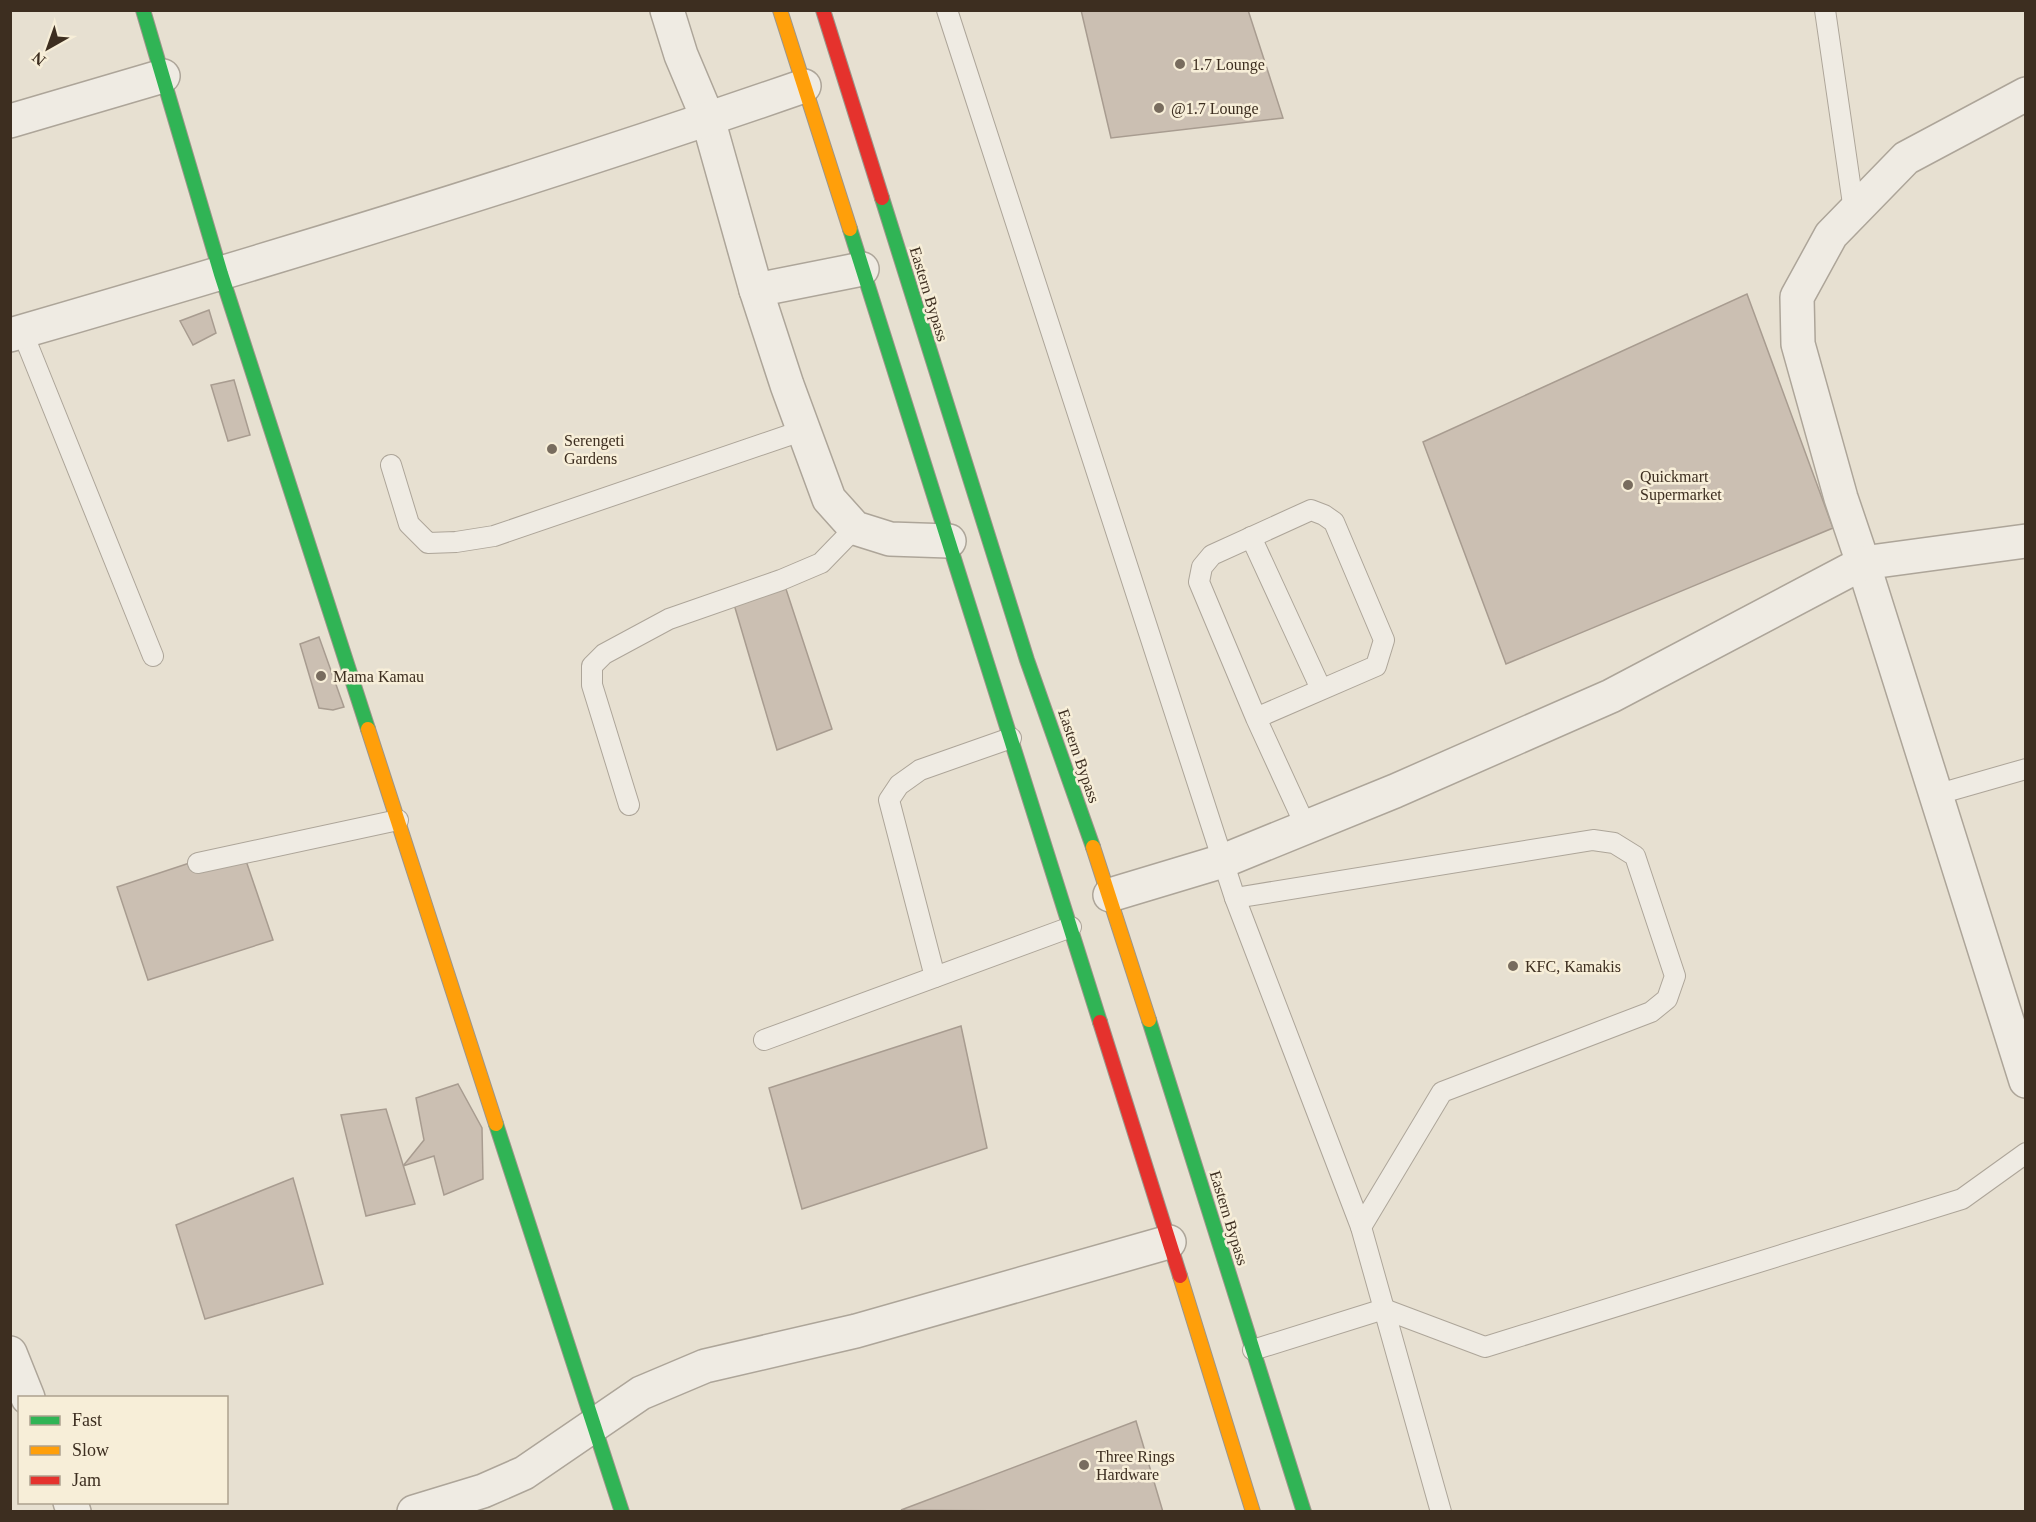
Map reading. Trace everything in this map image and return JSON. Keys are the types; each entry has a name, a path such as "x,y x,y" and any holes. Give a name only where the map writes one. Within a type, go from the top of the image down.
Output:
{"main road":[{"path":"780,10 1169,1242 1245,1510"},
{"name":"Eastern Bypass","path":"823,10 1027,660 1110,895 1304,1512"},
{"path":"145,11 221,274 622,1512"}],"street":[{"path":"667,10 681,55 708,119 756,290 829,499 855,528 890,539 949,541"},
{"path":"10,121 163,76"},
{"path":"16,333 221,274 708,119 804,86"},
{"path":"2025,94 1906,158 1831,235 1797,297 1798,344 1841,498 2025,1081"},
{"path":"756,290 862,269"},
{"path":"1110,895 1223,861 1395,791 1611,696 1863,563 2025,542"},
{"path":"414,1512 483,1491 524,1473 641,1393 705,1366 856,1331 1169,1242"},
{"path":"10,1353 27,1396"}],"lane":[{"path":"947,10 1235,898 1361,1227 1441,1512"},
{"path":"1825,10 1854,211"},
{"path":"16,333 153,656"},
{"path":"391,465 409,524 428,543 456,542 494,536 804,430"},
{"path":"1256,718 1377,666 1384,640 1334,522 1311,510 1212,555 1202,567 1199,582 1256,718 1306,827"},
{"path":"629,805 592,685 592,666 604,654 669,619 781,580 821,563 855,528"},
{"path":"1251,537 1321,689"},
{"path":"935,977 889,800 899,785 920,770 1011,738"},
{"path":"1935,795 2025,769"},
{"path":"198,862 398,820"},
{"path":"1235,898 1593,840 1614,843 1635,856 1675,976 1667,999 1651,1012 1442,1092 1361,1227"},
{"path":"764,1040 1071,927"},
{"path":"1253,1350 1384,1309 1485,1347 1962,1199 2025,1153"}],"building":[{"name":"1.7 Lounge","path":"1081,10 1248,10 1283,118 1111,138"},
{"name":"Quickmart Supermarket","path":"1747,294 1833,528 1506,664 1423,442"},
{"path":"209,310 216,333 193,345 180,321"},
{"path":"234,380 250,435 228,441 211,385"},
{"path":"784,583 832,729 777,750 733,601"},
{"name":"Mama Kamau","path":"319,637 344,707 333,710 319,708 300,644"},
{"path":"241,846 273,940 148,980 117,887"},
{"path":"961,1026 987,1148 802,1209 769,1088"},
{"path":"458,1084 482,1128 483,1179 444,1195 434,1156 403,1166 424,1140 416,1098"},
{"path":"386,1109 415,1204 366,1216 341,1115"},
{"path":"293,1178 323,1284 205,1319 176,1225"},
{"name":"Three Rings Hardware","path":"1136,1421 1163,1512 901,1510"}],"traffic: fast":[{"path":"143,10 221,274 368,729"},
{"path":"882,198 1027,660 1093,847"},
{"path":"850,229 1100,1022"},
{"path":"1149,1020 1304,1512"},
{"path":"496,1124 622,1512"}],"traffic: slow":[{"path":"780,10 850,229"},
{"path":"368,729 496,1124"},
{"path":"1093,847 1149,1020"},
{"path":"1180,1276 1253,1512"}],"traffic: jam":[{"path":"823,10 882,198"},
{"path":"1100,1022 1180,1276"}],"place":[{"name":"1.7 Lounge","path":"1180,64"},
{"name":"@1.7 Lounge","path":"1159,108"},
{"name":"Serengeti Gardens","path":"552,449"},
{"name":"Quickmart Supermarket","path":"1628,485"},
{"name":"Mama Kamau","path":"321,676"},
{"name":"KFC, Kamakis","path":"1513,966"},
{"name":"Three Rings Hardware","path":"1084,1465"}]}
